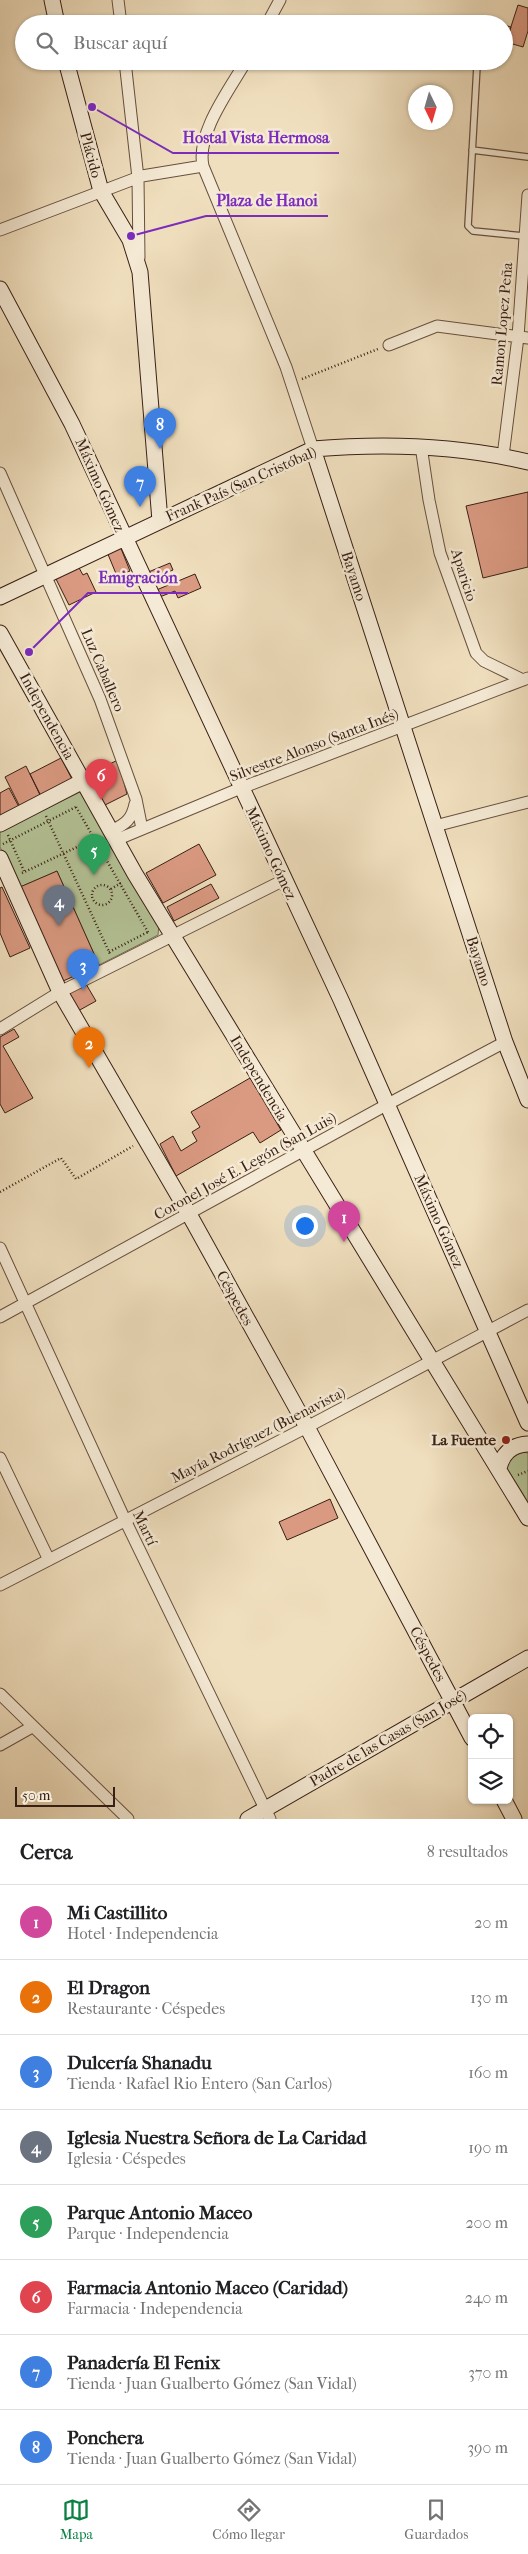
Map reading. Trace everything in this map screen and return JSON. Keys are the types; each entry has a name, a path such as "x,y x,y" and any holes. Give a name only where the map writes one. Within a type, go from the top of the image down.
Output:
{"street":[{"path":"52,0 55,15"},
{"path":"118,0 120,15"},
{"path":"272,15 280,0"},
{"name":"Plácido","path":"68,70 101,192 130,240 140,272 160,521"},
{"path":"126,70 138,178 140,272"},
{"name":"Bayamo","path":"241,70 212,120 203,142 201,153 203,166 291,383 505,1042 528,1100"},
{"path":"0,230 138,178 203,166"},
{"name":"Ramon Lopez Peña","path":"503,456 523,337 524,236 528,196"},
{"name":"Máximo Gómez","path":"0,289 72,424 388,1104 528,1423"},
{"path":"390,345 437,326 523,337"},
{"name":"Frank País (San Cristóbal)","path":"0,596 313,448 366,445 421,446 503,456 528,462"},
{"name":"Aparicio","path":"421,446 429,500 440,553 476,653 484,661 525,679"},
{"name":"Luz Caballero","path":"0,473 100,699 136,799 142,829"},
{"name":"Independencia","path":"0,634 172,935 528,1518"},
{"name":"Silvestre Alonso (Santa Inés)","path":"114,836 142,829 241,788 525,679"},
{"path":"1,823 83,782"},
{"path":"114,836 132,815 136,799"},
{"path":"435,826 528,802"},
{"name":"Céspedes","path":"0,858 5,877 60,992 146,1138 307,1427 468,1731"},
{"path":"0,1028 60,992 284,880"},
{"name":"Coronel José E. Legón (San Luis)","path":"0,1317 388,1104 505,1042"},
{"name":"Martí","path":"0,1248 125,1520 268,1814"},
{"name":"Mayía Rodríguez (Buenavista)","path":"0,1585 434,1362 528,1310"},
{"path":"499,1468 503,1455 510,1449 528,1444"},
{"path":"0,1458 48,1560"},
{"name":"Padre de las Casas (San José)","path":"248,1819 268,1814 452,1701 528,1658"},
{"path":"0,1694 128,1819"},
{"path":"0,1744 32,1727"},
{"path":"506,1804 514,1819"}],"lane":[{"path":"477,70 470,229 524,236"},
{"path":"472,150 528,157"}],"path":[{"path":"291,383 390,345"},
{"path":"0,845 93,798"},
{"path":"40,803 115,965"},
{"path":"76,807 155,944"},
{"path":"1,823 24,872"},
{"path":"5,877 24,872 94,839 114,836"},
{"path":"104,884 112,890 111,901 105,905 98,904 92,899 92,892 98,885 104,884"},
{"path":"86,903 92,899"},
{"path":"109,952 148,932"},
{"path":"0,1192 61,1158 76,1179 146,1138"}],"green space":[{"path":"80,792 159,924 158,935 99,965 57,871 20,887 0,847 0,832"},
{"path":"522,1452 528,1453 528,1502 507,1468 509,1460"}],"building":[{"path":"518,5 528,8 528,31 523,47 513,44 513,20"},
{"path":"528,492 528,567 483,578 466,506"},
{"path":"120,546 130,571 117,576 107,552"},
{"path":"170,563 173,570 149,580 146,573"},
{"path":"78,566 83,575 87,573 96,592 69,605 55,577"},
{"path":"195,574 201,588 178,598 175,591 157,598 154,591"},
{"path":"61,758 73,781 41,796 30,774"},
{"path":"118,760 127,794 101,807 84,776"},
{"path":"26,766 41,797 20,807 5,777"},
{"path":"9,788 19,807 0,816 0,793"},
{"path":"199,844 216,875 163,903 146,873"},
{"path":"57,871 99,965 61,982 20,887"},
{"path":"211,884 219,898 174,921 167,907"},
{"path":"2,887 30,948 10,957 0,933 0,888"},
{"path":"86,984 96,1001 78,1011 69,994"},
{"path":"14,1029 19,1037 3,1046 33,1098 5,1113 0,1104 0,1037"},
{"path":"250,1078 281,1130 260,1143 253,1132 176,1176 160,1144 173,1136 181,1151 197,1141 192,1132 200,1127 191,1112"},
{"path":"330,1499 338,1518 287,1540 279,1522"}],"place":[{"name":"Hostal Vista Hermosa","path":"92,107"},
{"name":"Plaza de Hanoi","path":"131,236"},
{"name":"Ponchera","path":"160,449"},
{"name":"Panadería El Fenix","path":"140,507"},
{"name":"Emigración","path":"29,652"},
{"name":"Farmacia Antonio Maceo (Caridad)","path":"101,800"},
{"name":"Parque Antonio Maceo","path":"94,875"},
{"name":"Iglesia Nuestra Señora de La Caridad","path":"59,926"},
{"name":"Dulcería Shanadu","path":"83,990"},
{"name":"El Dragon","path":"89,1068"},
{"name":"Mi Castillito","path":"344,1242"},
{"name":"La Fuente","path":"506,1440"}]}
